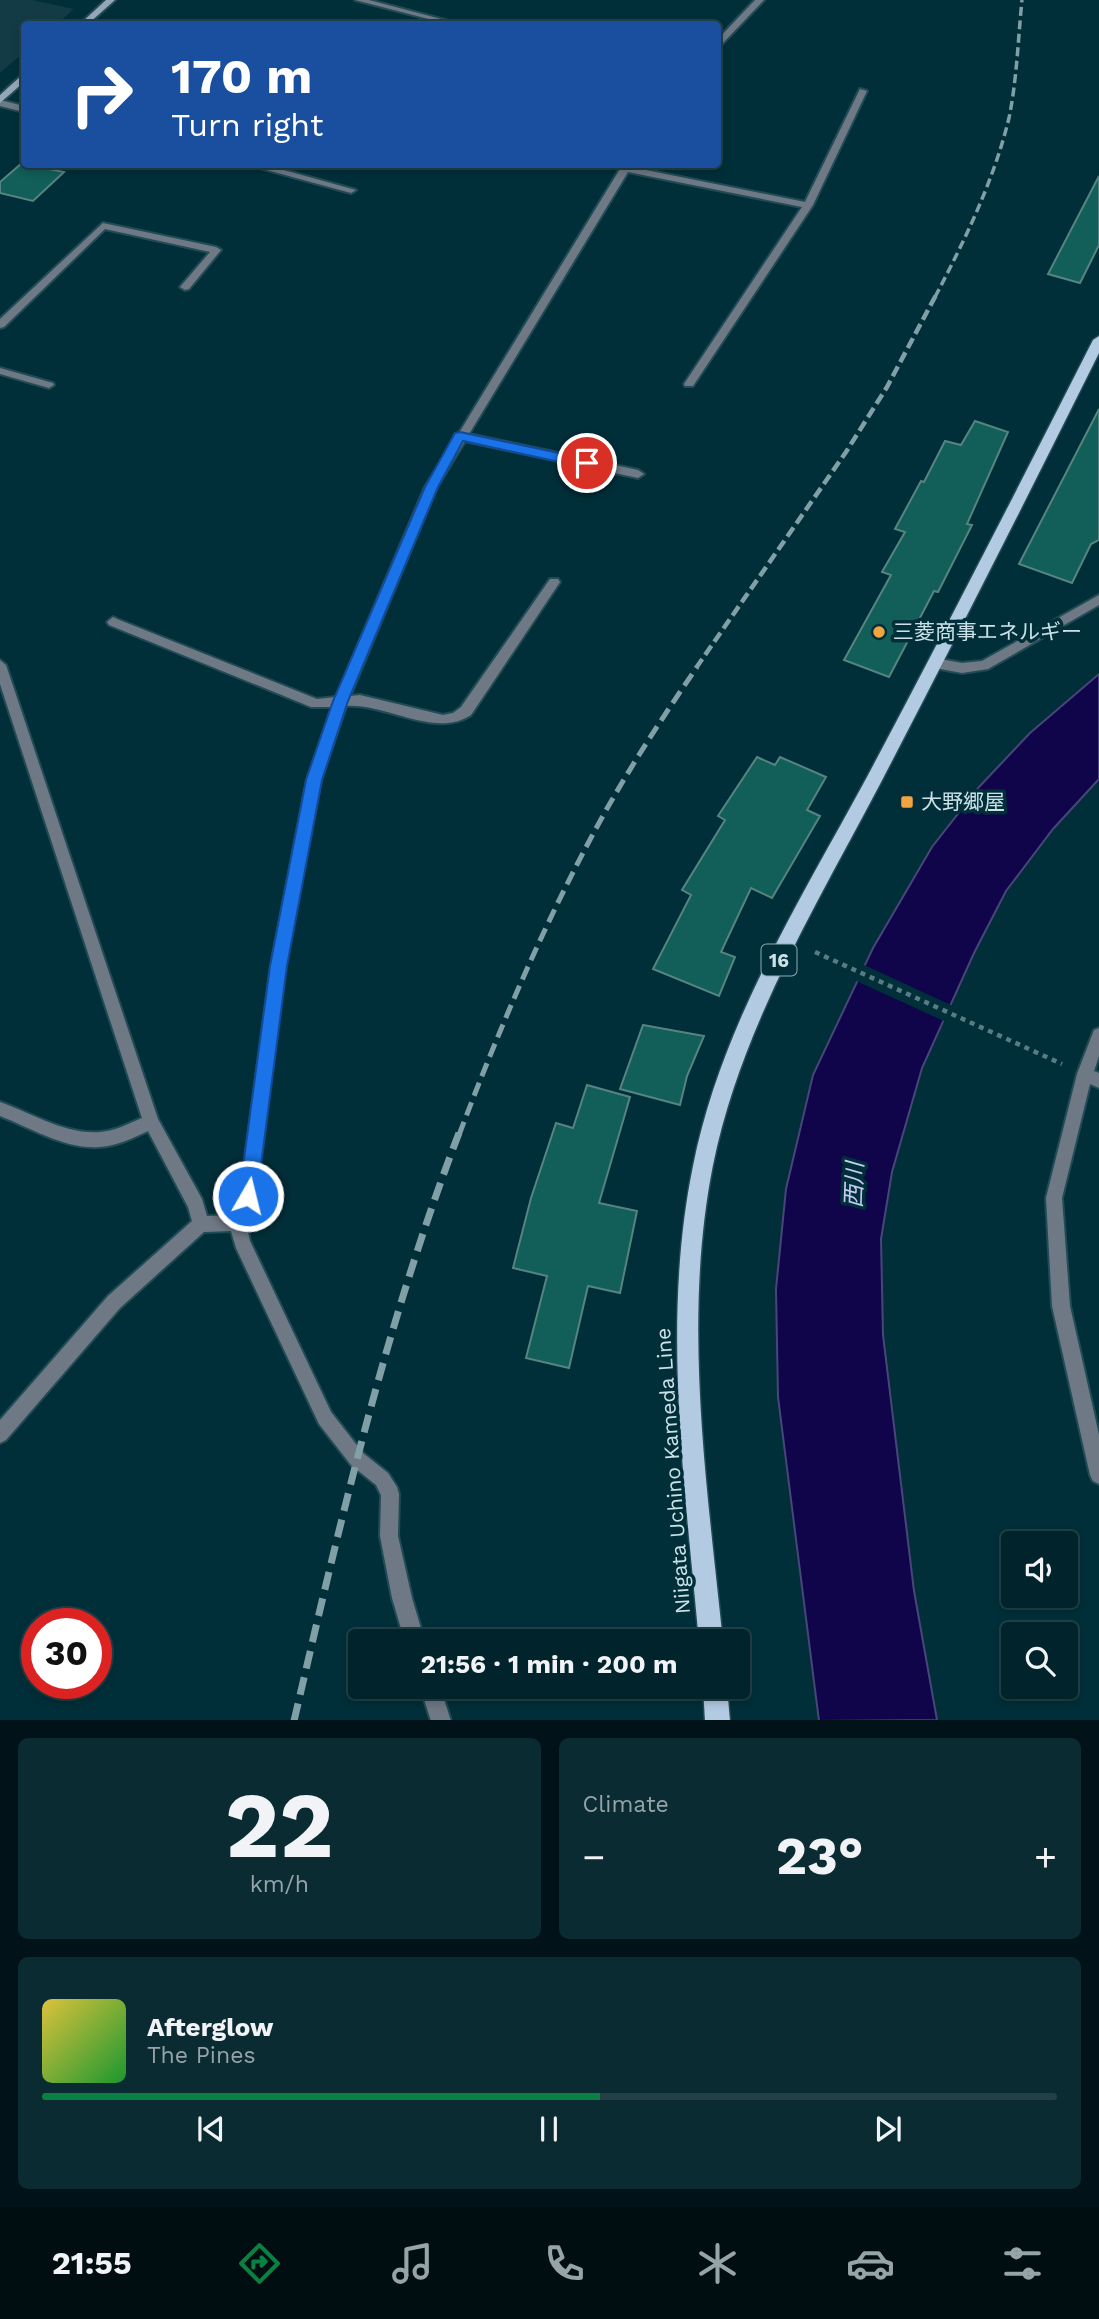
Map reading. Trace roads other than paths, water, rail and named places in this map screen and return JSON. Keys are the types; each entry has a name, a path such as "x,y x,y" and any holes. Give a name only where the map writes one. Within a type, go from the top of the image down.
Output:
{"main road":[{"name":"Niigata Uchino Kameda Line","path":"710,1629 694,1461 688,1309 693,1237 702,1168 717,1104 738,1050 788,940 935,663 1099,340"},
{"path":"716,1699 718,1720"}],"street":[{"path":"87,21 111,0"},
{"path":"359,0 444,21"},
{"path":"721,40 760,0"},
{"path":"21,81 0,102 21,108"},
{"path":"689,384 808,205 863,91"},
{"path":"265,168 351,190"},
{"path":"411,1629 389,1536 390,1494 382,1479 357,1459 325,1418 242,1242 238,1223 248,1196 278,966 311,793 341,701 431,487 625,168"},
{"path":"631,168 808,205"},
{"path":"0,325 103,226 216,250 185,288"},
{"path":"0,371 49,385"},
{"path":"460,436 638,474"},
{"path":"113,622 316,704 360,700 443,720 456,718 466,712 554,582"},
{"path":"935,663 962,668 984,666 1099,599"},
{"path":"0,665 151,1122 196,1205 201,1224"},
{"path":"1099,1035 1092,1077 1054,1198 1061,1306 1099,1475"},
{"path":"0,1109 73,1136 96,1141 118,1136 151,1122"},
{"path":"0,1434 114,1302 201,1224 238,1223"},
{"path":"434,1699 441,1720"}],"water":[{"name":"西川","path":"1099,674 1099,779 1053,829 1006,891 974,953 922,1068 892,1172 881,1239 883,1335 914,1591 937,1720 819,1720 778,1397 776,1289 786,1189 813,1075 873,948 932,847 979,787 1030,733"}],"railway":[{"path":"935,297 978,209 1003,141 1014,89 1022,0"},
{"path":"696,668 846,452 887,387 936,295"},
{"path":"459,1135 521,982 574,871 630,770 697,667"},
{"path":"294,1720 366,1424 409,1277 459,1133"}],"place":[{"name":"三菱商事エネルギー","path":"879,632"},
{"name":"大野郷屋","path":"907,802"}]}
